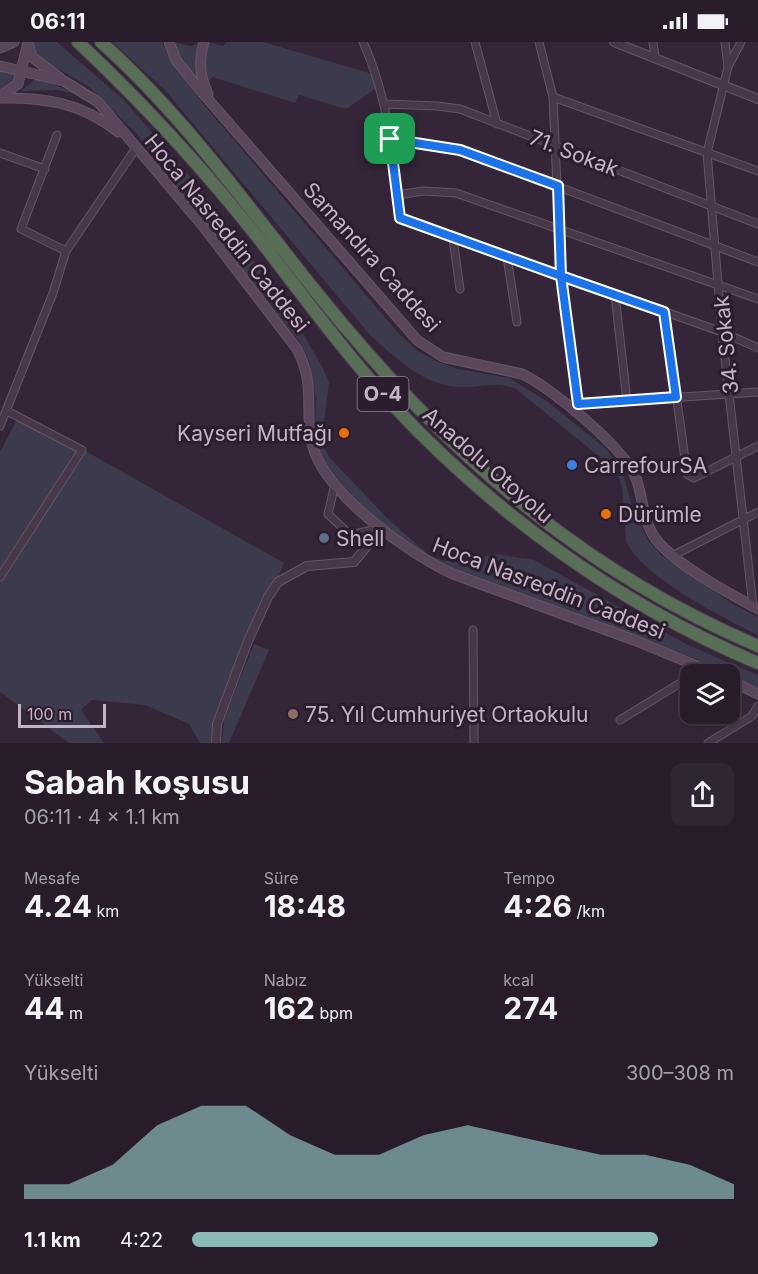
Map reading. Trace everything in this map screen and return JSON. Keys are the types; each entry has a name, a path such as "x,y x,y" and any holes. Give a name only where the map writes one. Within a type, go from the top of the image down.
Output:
{"highway":[{"name":"Anadolu Otoyolu","path":"78,42 125,86 177,142 270,253 330,334 429,443 496,502 587,572 648,609 758,663"},
{"name":"Anadolu Otoyolu","path":"101,42 192,136 257,213 317,292 401,393 480,469 551,526 601,561 672,606 758,646"}],"main road":[{"path":"0,48 14,42"},
{"path":"0,97 15,89 23,71 29,42"},
{"path":"29,42 32,57 64,81 98,102 127,139"},
{"name":"Samandıra Caddesi","path":"169,42 176,60 213,105 417,340 443,357 528,376 576,408 624,456 636,478 650,531 659,543 755,608"},
{"path":"204,42 200,60 201,72 213,105"},
{"path":"0,66 64,81"},
{"path":"0,97 44,100 77,106 91,112 127,139"},
{"name":"Hoca Nasreddin Caddesi","path":"127,139 203,226 297,349 304,363 309,385 313,447 335,484 382,528 427,562 453,574 695,664"},
{"path":"740,685 758,694"}],"street":[{"path":"363,42 378,74 385,104 400,218 453,239 722,332 758,348"},
{"path":"475,42 497,124"},
{"path":"539,42 553,97 561,232 561,276 576,408 627,401 758,392"},
{"path":"614,42 758,99"},
{"path":"653,42 655,58"},
{"path":"725,42 728,67"},
{"path":"728,67 741,42"},
{"name":"34. Sokak","path":"728,67 707,153 720,286 722,332 731,393 748,578 755,608"},
{"path":"553,97 758,171"},
{"name":"71. Sokak","path":"385,104 460,109 758,224"},
{"path":"57,135 21,229 66,251"},
{"path":"390,139 460,150 758,262"},
{"path":"0,426 66,251 136,148"},
{"path":"0,153 45,169"},
{"path":"398,195 423,191 456,193 561,232 758,299"},
{"path":"453,239 460,289"},
{"path":"507,257 517,321"},
{"path":"615,295 627,401"},
{"path":"664,312 687,474 694,478 758,446"},
{"path":"0,577 82,450 7,411"},
{"path":"335,484 328,514 350,535 382,528"},
{"path":"674,555 758,512"},
{"path":"216,743 217,724 248,641 268,597 278,582 307,566 354,562 382,528"},
{"path":"748,578 758,573"},
{"path":"473,630 474,743"},
{"path":"620,720 680,683"},
{"path":"708,743 752,716 758,706"}],"shaded area":[{"path":"33,42 57,42 124,100 200,188 291,314 323,368 329,383 323,445 330,458 387,518 429,555 441,560 458,562 496,554 534,560 688,645 732,664 707,664 456,573 408,546 359,503 327,468 315,438 316,399 309,361 302,345 136,133 88,86 34,53"},
{"path":"112,42 162,42 173,64 204,105 400,335 419,352 457,369 509,378 548,402 605,448 622,470 632,506 647,539 661,555 734,605 758,617 758,635 684,595 648,568 626,541 622,487 616,470 516,389 496,385 461,387 434,382 411,369 370,335 164,89"},
{"path":"172,42 191,46 201,42 205,90 179,58"},
{"path":"208,42 223,46 226,42 263,42 376,75 378,87 346,109 299,95 295,103 213,77 207,83 202,61"},
{"path":"0,71 20,74 20,77 5,90 0,89"},
{"path":"37,78 84,96 57,90 21,91"},
{"path":"20,414 284,563 217,715 212,743 200,743 189,724 145,705 92,700 81,710 104,743 69,743 0,692 0,452"},
{"path":"254,644 269,650 229,743 222,743 224,719"},
{"path":"740,667 758,675 758,691 740,682"}],"place":[{"name":"Kayseri Mutfağı","path":"344,433"},
{"name":"CarrefourSA","path":"572,465"},
{"name":"Dürümle","path":"606,514"},
{"name":"Shell","path":"324,538"},
{"name":"75. Yıl Cumhuriyet Ortaokulu","path":"293,714"}],"route":[{"path":"390,139 400,218 561,276 578,404 676,397 664,312 561,276 558,186 460,150 390,139"}]}
